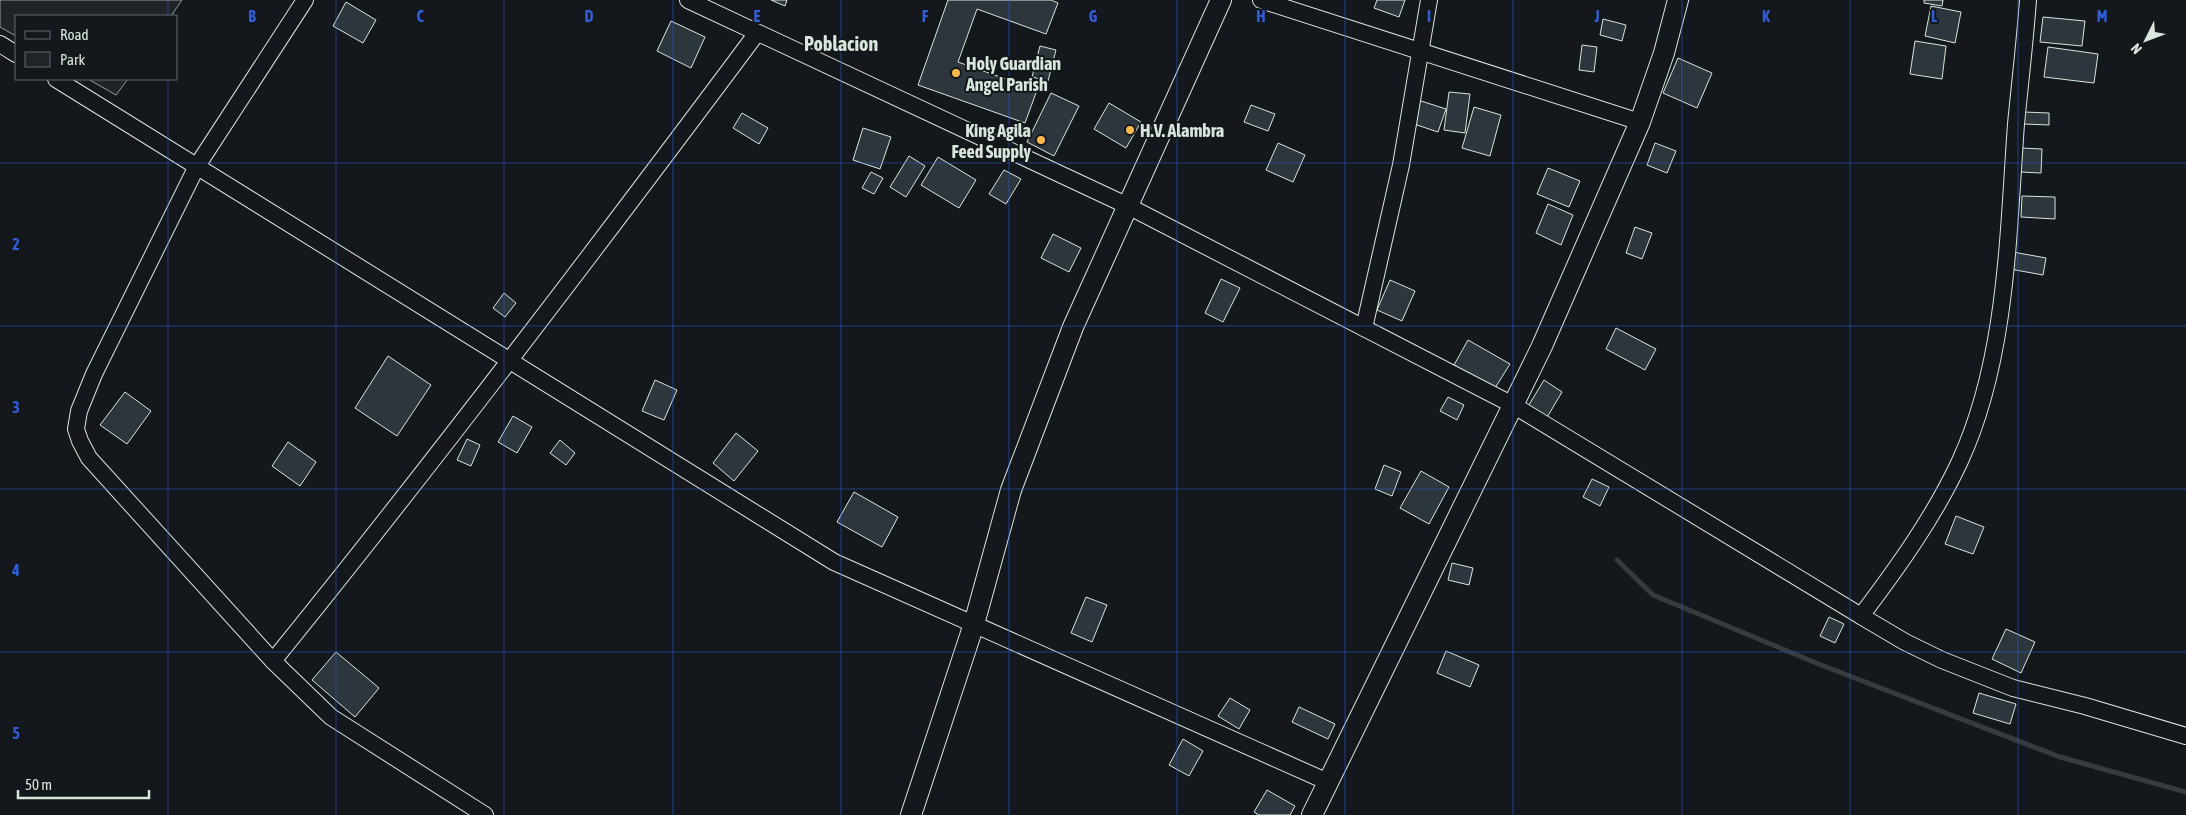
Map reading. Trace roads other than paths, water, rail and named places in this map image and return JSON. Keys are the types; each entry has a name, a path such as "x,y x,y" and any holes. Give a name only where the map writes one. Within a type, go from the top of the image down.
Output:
{"street":[{"path":"305,0 197,166 94,374 79,411 76,429 89,458 273,661 331,717 486,815"},
{"path":"688,0 1126,205 1513,405 1905,642 1942,660 2013,688 2085,706 2186,736"},
{"path":"911,815 974,624 1011,490 1073,327 1126,205 1221,0"},
{"path":"1261,0 1640,122"},
{"path":"1364,328 1401,165 1429,0"},
{"path":"1312,815 1542,346 1640,122 1664,53 1678,0"},
{"path":"1861,616 1898,567 1937,507 1961,460 1982,402 1995,342 2005,274 2028,0"},
{"path":"273,661 398,507 757,33"},
{"path":"0,44 15,53"},
{"path":"58,80 834,562 1328,782"}],"waterway":[{"path":"1617,560 1653,595 1821,665 2060,757 2186,792"}],"place":[{"name":"Holy Guardian Angel Parish","path":"956,73"},
{"name":"H.V. Alambra","path":"1130,130"},
{"name":"King Agila Feed Supply","path":"1041,140"}],"district":[{"name":"Poblacion","path":"841,43"}]}
